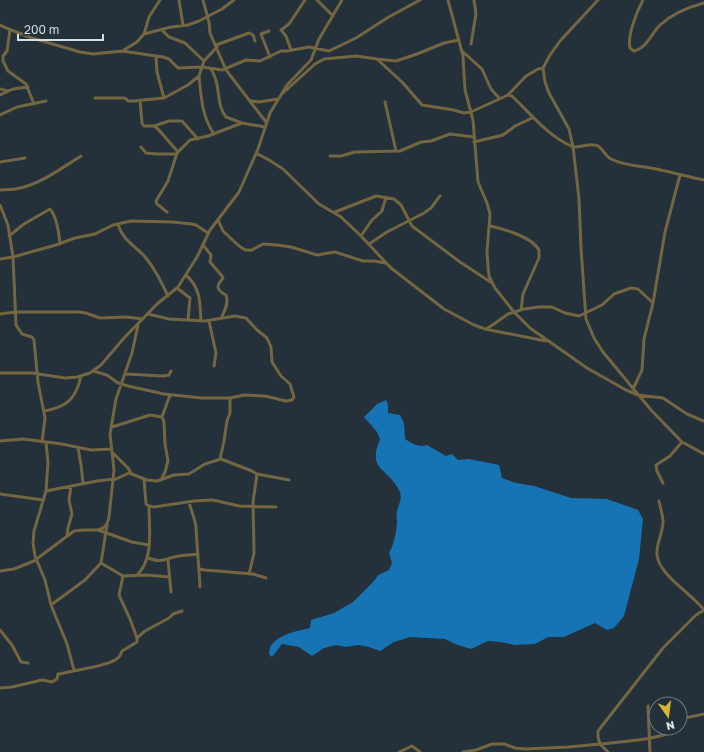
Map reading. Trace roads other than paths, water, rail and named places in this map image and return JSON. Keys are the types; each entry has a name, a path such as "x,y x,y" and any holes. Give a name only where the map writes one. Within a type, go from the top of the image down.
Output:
{"street":[{"path":"144,34 149,17 160,0"},
{"path":"179,0 183,25"},
{"path":"203,0 210,33 226,70 267,122"},
{"path":"122,51 137,42 144,34 150,31 162,30 200,21 207,16 222,10 234,0"},
{"path":"291,50 286,36 281,30 289,24 305,0"},
{"path":"317,0 333,16"},
{"path":"281,96 291,81 310,63 319,39 342,0"},
{"path":"0,24 10,30 32,38 80,52 93,54 122,51 167,58 178,68 202,67 211,70 226,70 246,60 259,61 281,51 309,47 329,51 343,45 420,0"},
{"path":"454,0 448,0 464,62 464,90 471,112 478,182 488,206 490,226 487,259 488,272 492,284 498,294 530,328 597,373 619,387 638,395 663,398 687,414 703,420"},
{"path":"469,0 474,0 476,13 471,44"},
{"path":"598,0 560,41 543,68 545,82 549,93 569,129 573,147 579,199 585,314 588,326 603,352 638,395 682,442 704,454"},
{"path":"643,0 637,13 629,43 630,48 634,51 646,45 660,25 692,7 704,3"},
{"path":"10,30 7,51 3,56 3,61 8,71 22,80 28,87 34,104"},
{"path":"162,30 169,37 185,43 204,61"},
{"path":"269,31 261,34 270,57"},
{"path":"214,134 209,127 203,110 200,76 204,61 216,46 249,33 253,35 255,42"},
{"path":"0,373 37,373 65,378 81,376 93,371 101,365 124,338 157,304 177,288 186,276 208,233 237,195 256,153 270,113 278,99 315,64 324,59 350,55 392,61 400,60 444,43 459,40"},
{"path":"462,51 482,69 491,89 499,98"},
{"path":"156,56 157,72 164,98"},
{"path":"377,59 403,83 422,105 456,110 464,113 471,112 508,95 526,76 538,69 543,68"},
{"path":"211,70 218,84 220,104 223,114 229,119 242,123 266,127"},
{"path":"95,98 126,98 130,101 164,98 188,86 200,76"},
{"path":"0,95 8,91 28,87"},
{"path":"0,89 8,91"},
{"path":"508,95 512,96 532,118 555,137 573,147 594,145 599,147 607,156 615,160 637,167 654,169 704,180"},
{"path":"249,100 259,102 278,99"},
{"path":"140,100 143,125 145,127 154,126 169,121 182,121 198,139"},
{"path":"0,115 17,107 46,101"},
{"path":"385,102 396,151"},
{"path":"474,142 503,135 515,126 532,118"},
{"path":"167,212 157,204 156,201 168,181 177,153 188,142 242,123"},
{"path":"154,126 160,130 177,153"},
{"path":"330,156 341,156 355,152 405,150 420,142 431,141 447,134 474,136"},
{"path":"142,147 146,152 157,154 177,153"},
{"path":"256,153 283,169 319,204 335,212 361,236 386,263 444,309 474,325 485,329 548,341"},
{"path":"0,190 15,189 43,180 81,156"},
{"path":"0,162 25,158"},
{"path":"633,389 642,370 644,340 653,303 666,226 680,175"},
{"path":"335,212 374,196 394,199 400,203 412,226 492,284"},
{"path":"369,244 428,210 440,196"},
{"path":"361,236 372,220 382,211 386,197"},
{"path":"0,205 7,224 13,258 16,312 15,320 19,331 23,335 32,336 34,338 37,373 44,411 44,442 48,462 46,491 33,539 37,560 45,580 51,605 67,644 74,670"},
{"path":"9,236 24,224 50,209 57,225 60,244"},
{"path":"0,259 13,258 75,238 95,234 118,224 136,220 172,222 196,226 208,233"},
{"path":"218,220 223,231 245,250 252,250 263,244 277,245 291,247 317,255 335,252 363,261 374,260 386,263"},
{"path":"118,224 126,240 145,257 154,269 168,296"},
{"path":"490,226 507,231 533,243 539,250 537,262 523,294 521,310"},
{"path":"203,245 211,255 210,262 223,278 218,284 220,292 226,295 227,300 221,318"},
{"path":"186,276 194,283 199,293 201,321"},
{"path":"177,288 190,298 188,320"},
{"path":"485,329 514,312 539,307 548,306 575,316 585,314 602,305 614,294 631,288 638,289 653,303"},
{"path":"0,314 16,312 79,312 100,318 126,317 143,319"},
{"path":"93,371 107,375 121,384 150,392 170,395 202,398 266,396 286,401 292,400 294,396 290,384 272,362 271,347 266,336 259,332 246,318 235,316 201,321 164,318 148,314"},
{"path":"209,321 216,353 216,361 214,366"},
{"path":"51,605 84,580 101,563 107,524 110,517 114,479 114,465 110,434 116,399 125,374 138,325"},
{"path":"125,374 163,376 168,375 171,371"},
{"path":"44,411 58,408 69,401 76,392 81,376"},
{"path":"161,480 168,461 165,444 164,422 162,417 170,395"},
{"path":"220,459 227,420 230,412 230,398"},
{"path":"112,428 146,416 154,415 162,417"},
{"path":"0,441 23,439 62,444 91,450 112,451 131,473"},
{"path":"663,483 657,471 656,465 670,456 682,442"},
{"path":"78,448 83,483"},
{"path":"46,491 83,483 114,479 124,474 131,473 144,479 157,481 174,475 189,474 206,464 220,459 226,460 257,474 289,480"},
{"path":"249,574 254,553 253,493 257,474"},
{"path":"137,575 143,570 148,558 149,545 149,506 146,504 144,479"},
{"path":"67,536 72,514 69,500 71,486"},
{"path":"0,494 44,500"},
{"path":"149,506 170,506 189,502 213,500 239,506 276,507"},
{"path":"608,752 600,744 598,731 663,648 696,615 704,610 693,597 667,575 658,560 658,548 663,521 659,501"},
{"path":"189,502 195,525 200,587"},
{"path":"98,530 107,524"},
{"path":"0,570 14,569 37,560 67,536 78,530 98,530 132,542 149,545"},
{"path":"148,558 157,561 168,560 179,556 198,554"},
{"path":"168,560 171,592"},
{"path":"101,563 123,576 137,575 169,577"},
{"path":"199,569 258,575 266,578"},
{"path":"123,576 119,594 137,638"},
{"path":"0,688 12,687 42,680 52,682 57,680 59,674 115,661 121,655 122,650 137,642 137,638 145,631 169,618 173,614 182,611"},
{"path":"0,630 12,645 20,662 28,663"},
{"path":"688,717 704,714"},
{"path":"463,752 475,751 492,744 504,744 527,750 600,744 657,736"},
{"path":"649,738 650,752"},
{"path":"399,752 412,746 420,752"},
{"path":"554,748 555,752"}],"water":[{"path":"386,400 388,404 388,413 400,415 404,423 405,439 415,445 427,445 446,456 452,454 458,460 469,459 499,465 502,478 516,483 534,486 571,498 607,499 638,510 643,519 639,559 624,616 614,628 607,630 595,623 564,637 548,637 535,644 515,645 488,641 471,649 445,639 410,637 394,642 380,651 358,645 346,647 336,645 324,648 312,656 299,647 282,644 272,657 269,654 271,645 279,638 310,628 311,620 334,613 353,602 378,575 389,570 392,563 389,553 395,535 397,512 401,496 394,483 377,463 377,449 380,439 375,430 364,417 377,404"}]}
